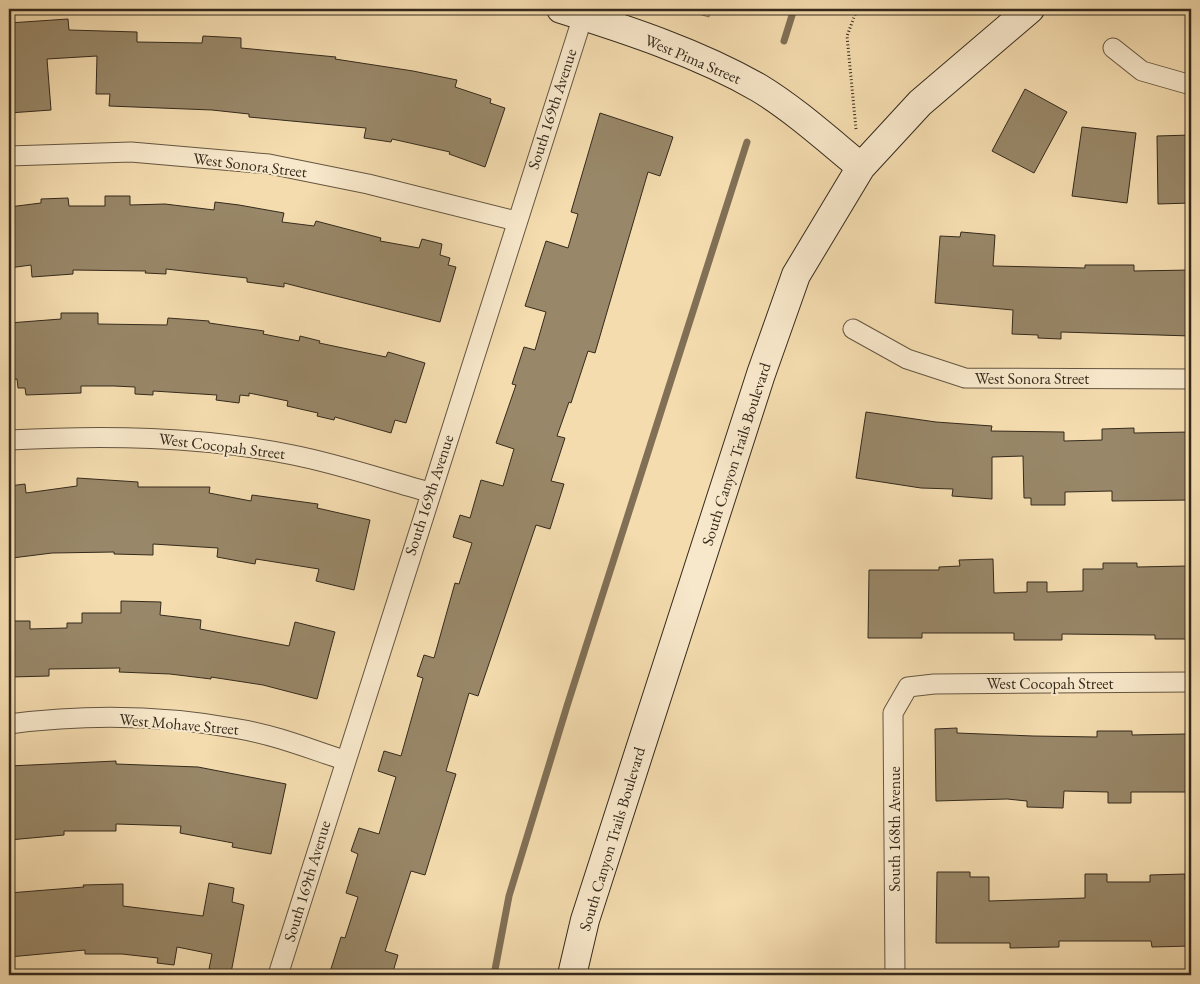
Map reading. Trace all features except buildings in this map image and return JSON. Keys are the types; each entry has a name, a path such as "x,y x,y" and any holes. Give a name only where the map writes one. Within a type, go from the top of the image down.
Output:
{"street":[{"name":"South Canyon Trails Boulevard","path":"577,975 584,920 767,356 796,275 860,167 920,103 1030,9"},
{"name":"West Pima Street","path":"572,12 705,60 741,79 788,108 860,167"},
{"name":"South 169th Avenue","path":"278,975 344,760 516,221 572,12"},
{"path":"1113,48 1142,71 1191,85"},
{"name":"West Sonora Street","path":"9,156 131,152 269,164 368,184 516,221"},
{"name":"West Sonora Street","path":"853,329 907,358 965,378 1191,379"},
{"name":"West Cocopah Street","path":"9,440 105,436 173,438 249,447 295,455 430,492"},
{"name":"West Cocopah Street","path":"908,687 934,684 1191,682"},
{"name":"South 168th Avenue","path":"894,975 893,713 908,687"},
{"name":"West Mohave Street","path":"9,724 86,718 146,718 191,722 270,736 344,760"}],"path":[{"path":"857,9 847,36 860,167"}],"shaded area":[{"path":"682,9 711,9 709,17"}],"waterway":[{"path":"784,41 794,9"},
{"path":"494,975 509,896 567,706 747,142"}]}
